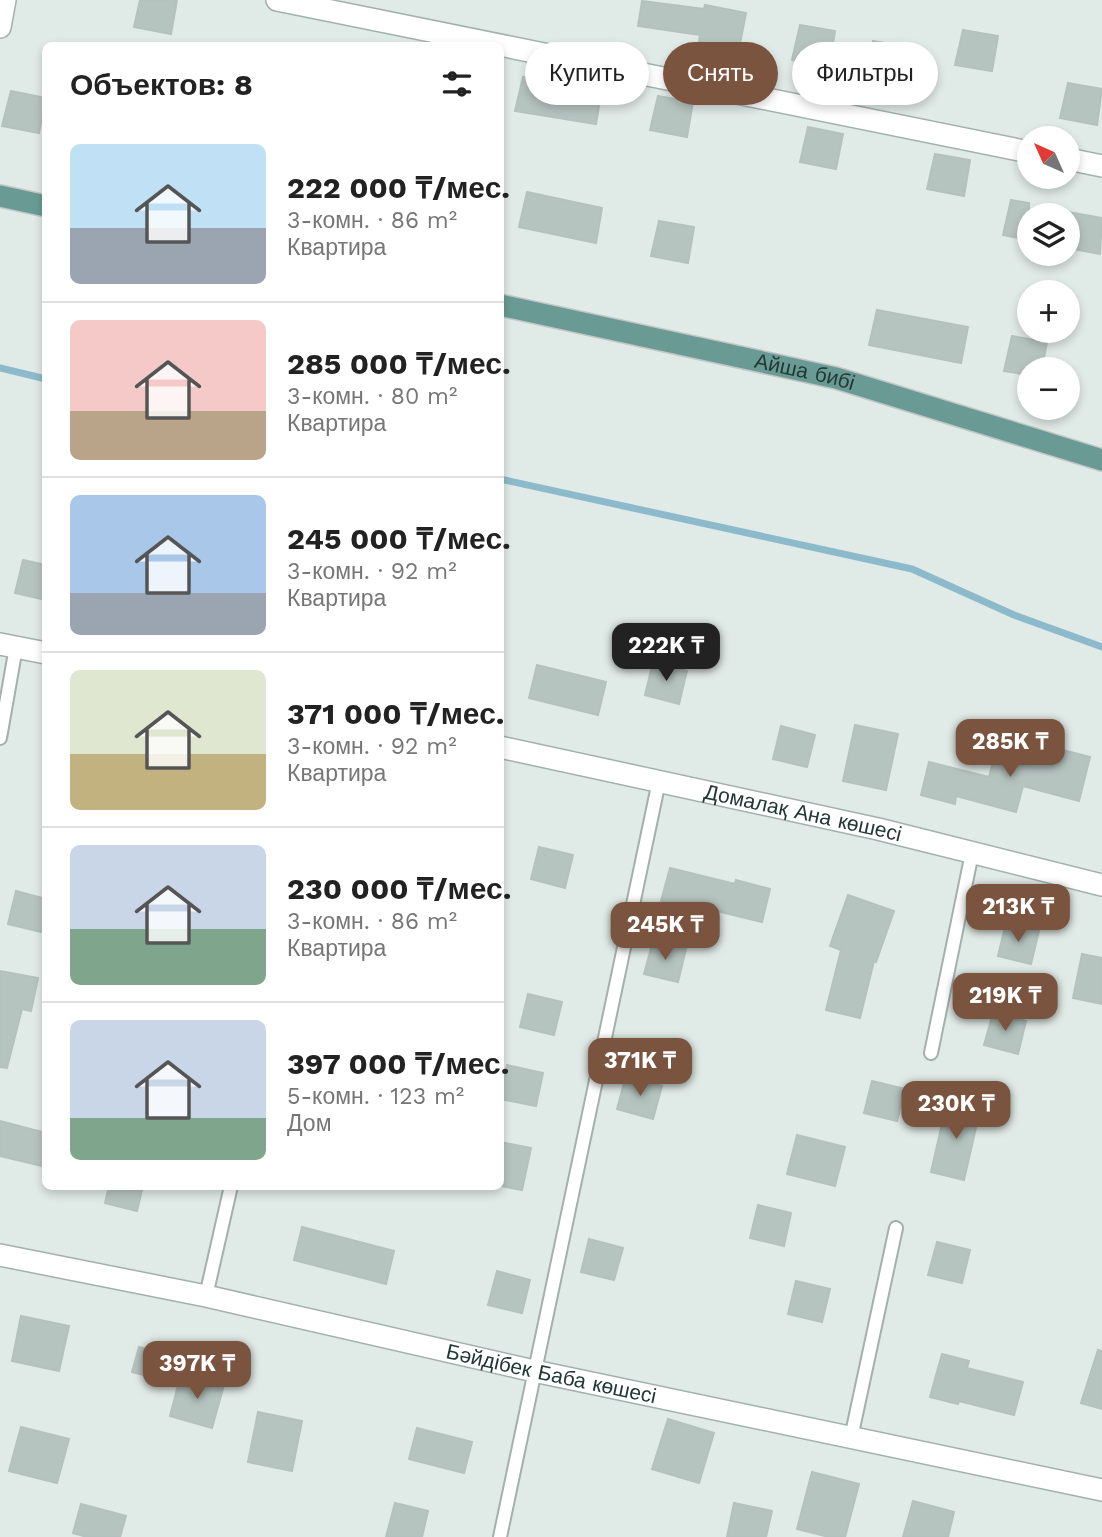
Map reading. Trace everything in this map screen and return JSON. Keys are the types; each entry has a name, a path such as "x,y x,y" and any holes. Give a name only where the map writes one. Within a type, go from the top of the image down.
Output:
{"main road":[{"path":"0,196 42,205"},
{"name":"Айша бибі","path":"504,306 836,379 1102,460"}],"street":[{"path":"0,27 5,0"},
{"path":"277,0 485,42"},
{"path":"504,46 1017,150"},
{"path":"1080,161 1102,166"},
{"path":"8,646 42,652"},
{"name":"Домалақ Ана көшесі","path":"504,748 659,781 1102,885"},
{"name":"Бәйдібек Баба көшесі","path":"0,1255 206,1296 534,1371 1102,1490"}],"lane":[{"path":"0,738 8,646"},
{"path":"500,1537 659,781"},
{"path":"930,1053 972,853"},
{"path":"206,1296 229,1190"},
{"path":"851,1438 896,1228"}],"building":[{"path":"140,0 177,0 171,34 134,27"},
{"path":"642,1 704,9 705,5 746,13 740,42 699,42 700,35 638,26"},
{"path":"800,25 835,31 833,42 796,42"},
{"path":"963,30 998,36 992,71 955,65"},
{"path":"523,77 525,105 599,105 596,124 515,111"},
{"path":"1068,83 1102,89 1097,125 1060,118"},
{"path":"11,91 42,97 39,133 2,126"},
{"path":"658,96 663,97 663,105 692,105 687,137 650,130"},
{"path":"808,127 843,134 836,169 800,162"},
{"path":"935,154 970,160 964,196 927,189"},
{"path":"527,192 602,208 596,243 519,227"},
{"path":"1011,200 1029,203 1017,203 1017,238 1003,235"},
{"path":"1080,214 1102,218 1100,254 1080,250"},
{"path":"659,221 694,227 688,263 651,256"},
{"path":"877,310 968,327 961,363 869,345"},
{"path":"1012,336 1017,337 1017,343 1047,343 1044,357 1017,357 1017,373 1004,371"},
{"path":"23,560 42,564 42,599 15,593"},
{"path":"653,662 687,671 679,704 645,695"},
{"path":"537,665 606,682 598,715 529,698"},
{"path":"855,725 898,734 886,790 843,781"},
{"path":"781,726 815,735 807,767 773,759"},
{"path":"997,747 1047,760 1051,747 1090,757 1079,801 1023,786 1016,812 956,796 955,804 921,795 929,762 989,777"},
{"path":"539,847 573,855 565,888 531,879"},
{"path":"670,868 735,884 736,880 770,889 762,922 696,906 695,909 661,901"},
{"path":"16,891 42,898 41,932 8,924"},
{"path":"848,895 894,911 876,962 874,961 860,1018 826,1010 841,950 830,946"},
{"path":"1006,923 1039,931 1031,964 998,956"},
{"path":"653,941 686,949 678,982 644,974"},
{"path":"1082,954 1102,958 1102,1004 1073,998"},
{"path":"0,971 38,978 31,1011 22,1009 7,1068 0,1067"},
{"path":"528,994 562,1002 554,1035 520,1027"},
{"path":"993,1013 1026,1021 1018,1054 984,1045"},
{"path":"507,1065 543,1073 536,1106 504,1100"},
{"path":"626,1076 662,1086 653,1119 617,1109"},
{"path":"872,1081 905,1089 897,1121 864,1113"},
{"path":"947,1102 980,1110 964,1180 931,1172"},
{"path":"0,1121 42,1132 42,1166 0,1156"},
{"path":"797,1135 845,1147 835,1186 787,1174"},
{"path":"504,1143 531,1148 522,1190 504,1187"},
{"path":"108,1190 142,1190 137,1211 105,1203"},
{"path":"758,1205 791,1213 784,1246 750,1238"},
{"path":"302,1227 394,1251 386,1284 294,1260"},
{"path":"589,1239 623,1248 614,1280 581,1272"},
{"path":"937,1242 970,1250 962,1283 928,1275"},
{"path":"497,1271 530,1280 522,1313 488,1305"},
{"path":"796,1281 830,1289 822,1322 788,1314"},
{"path":"21,1316 69,1326 59,1371 12,1361"},
{"path":"139,1347 173,1355 166,1381 132,1372"},
{"path":"1098,1350 1102,1351 1102,1409 1081,1403"},
{"path":"942,1354 969,1361 967,1368 1023,1382 1014,1415 959,1401 958,1404 930,1397"},
{"path":"181,1374 224,1385 212,1428 170,1416"},
{"path":"258,1412 302,1421 292,1471 248,1462"},
{"path":"668,1419 714,1433 699,1483 652,1469"},
{"path":"21,1427 69,1439 57,1483 9,1471"},
{"path":"417,1428 472,1442 464,1473 409,1459"},
{"path":"812,1472 859,1484 845,1537 829,1537 797,1529"},
{"path":"913,1501 954,1512 948,1537 903,1537"},
{"path":"395,1503 428,1511 422,1537 386,1537"},
{"path":"734,1503 772,1511 766,1537 727,1537"},
{"path":"81,1504 126,1516 120,1537 87,1537 73,1533"}],"waterway":[{"path":"0,368 42,378"},
{"path":"504,480 912,569 1014,615 1102,647"}]}
